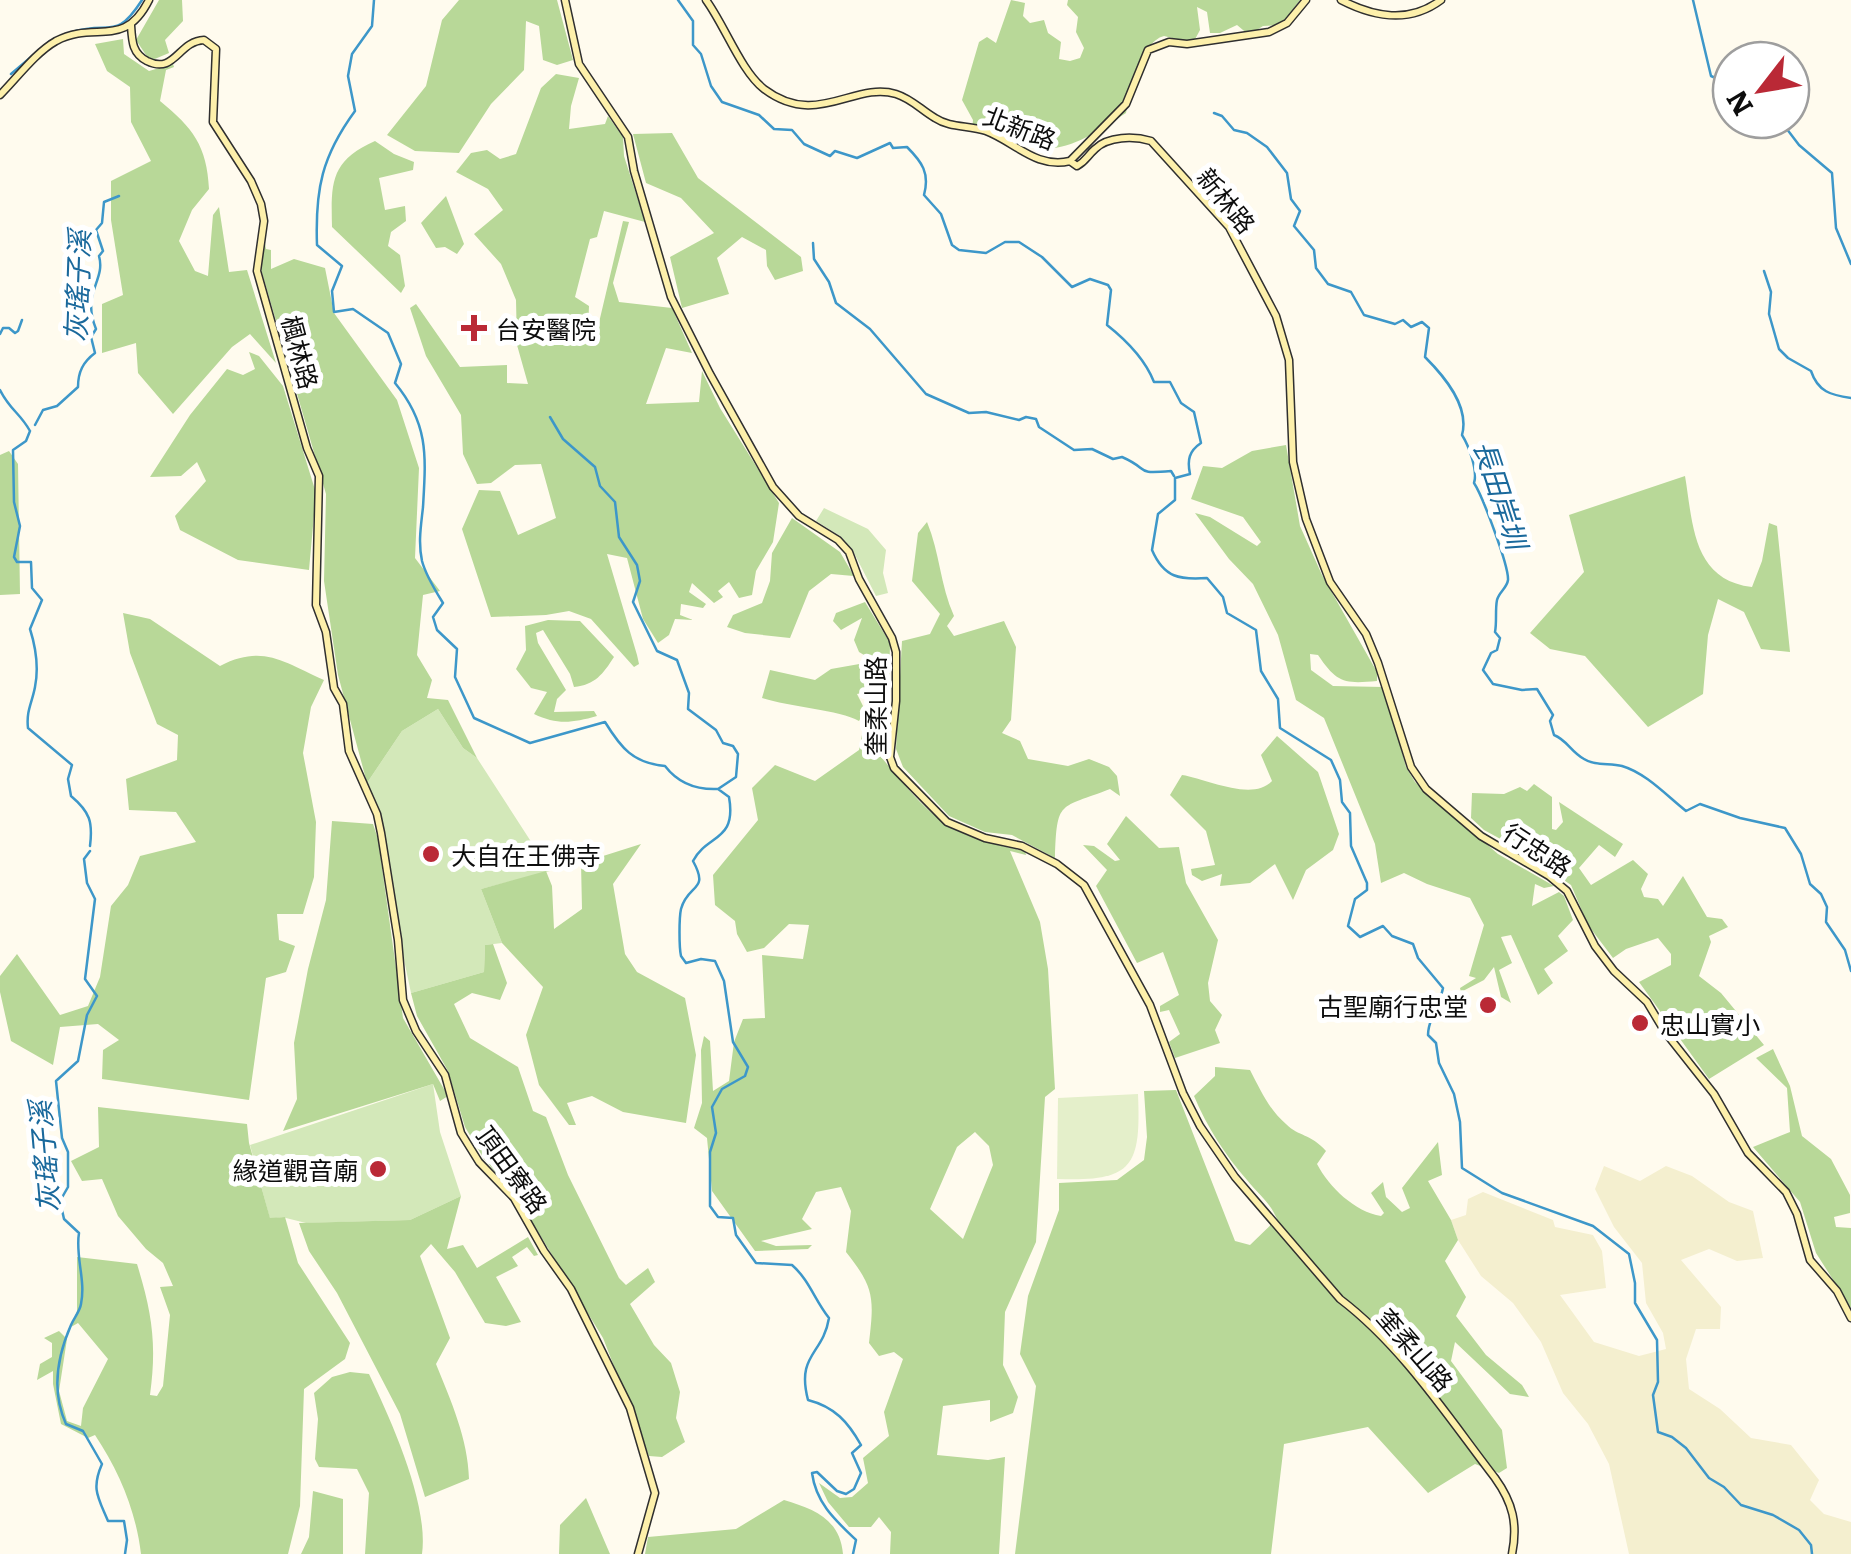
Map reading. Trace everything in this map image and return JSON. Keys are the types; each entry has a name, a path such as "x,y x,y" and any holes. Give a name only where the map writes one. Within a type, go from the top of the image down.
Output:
{"street":[{"path":"0,95 54,42 72,35 116,33 140,18 150,0"},
{"name":"奎柔山路","path":"565,0 579,64 628,137 634,171 671,296 718,389 773,487 799,516 838,540 849,552 859,579 892,638 896,652 896,701 890,756 894,768 947,822 985,838 1022,846 1057,864 1084,885 1150,1006 1200,1126 1234,1177 1340,1299 1360,1314 1408,1367 1496,1478 1506,1493 1516,1525 1512,1554"},
{"name":"北新路","path":"706,0 728,31 748,73 765,90 787,101 826,105 872,92 892,92 947,124 986,131 1030,156 1058,164 1070,160 1126,104 1148,50 1169,42 1187,44 1269,32 1287,23 1306,0"},
{"path":"1341,0 1383,17 1413,13 1441,0"},
{"name":"楓林路","path":"131,25 134,50 157,66 167,64 197,40 204,40 216,50 212,122 262,204 264,221 257,271 307,448 320,476 316,606 326,632 334,688 343,704 349,751 368,793"},
{"name":"新林路","path":"1070,160 1077,166 1084,164 1096,147 1108,141 1138,137 1151,141 1229,227 1281,330 1289,360 1292,440"},
{"name":"行忠路","path":"1292,440 1293,462 1318,553 1330,582 1366,634 1389,692 1411,767 1426,789 1481,836 1566,891 1594,946 1647,1002 1665,1032 1714,1094 1748,1153 1786,1192 1810,1260 1837,1290 1851,1318"},
{"name":"頂田寮路","path":"368,793 381,833 407,1014 445,1074 456,1121 469,1147 514,1198 571,1289 630,1408 655,1493 638,1554"}],"shaded area":[{"path":"1604,1166 1640,1181 1666,1166 1692,1176 1729,1202 1753,1211 1763,1258 1737,1261 1709,1249 1681,1260 1721,1307 1720,1329 1696,1329 1686,1359 1689,1389 1720,1409 1751,1438 1791,1445 1819,1480 1810,1500 1824,1514 1851,1522 1851,1554 1629,1554 1609,1464 1588,1424 1563,1393 1541,1342 1513,1303 1481,1276 1458,1240 1451,1220 1466,1215 1468,1199 1483,1192 1553,1220 1555,1227 1593,1235 1602,1251 1606,1288 1560,1295 1594,1342 1639,1356 1666,1349 1663,1333 1646,1303 1642,1263 1614,1227 1595,1189"}],"green space":[{"path":"159,0 182,0 183,21 165,40 169,53 150,61 136,40"},
{"path":"459,0 557,0 573,60 557,65 543,60 539,26 526,21 524,70 491,104 459,153 415,151 387,135 426,86 442,20"},
{"path":"1011,0 1025,3 1023,16 1030,23 1044,20 1048,33 1061,42 1059,59 1070,61 1080,58 1084,48 1076,32 1078,17 1067,5 1068,0 1300,0 1281,25 1263,26 1249,35 1237,25 1210,33 1207,12 1197,7 1200,30 1193,43 1164,36 1149,47 1138,68 1126,113 1074,143 1040,148 1024,144 992,114 987,114 980,131 975,133 962,100 979,42 987,37 996,43"},
{"path":"123,39 124,54 149,71 173,64 166,70 160,101 189,129 205,161 209,189 192,210 179,241 195,271 208,276 213,215 219,207 229,272 247,270 276,363 250,334 232,347 173,414 138,373 136,343 102,353 102,304 123,295 111,220 111,181 151,161 131,122 130,87 107,71 95,44"},
{"path":"556,74 579,78 569,129 605,124 608,116 623,137 624,156 645,222 604,211 597,237 590,239 575,297 589,306 588,328 597,331 623,221 629,222 613,283 619,302 672,308 692,353 666,348 646,404 699,402 702,371 720,408 779,503 773,542 756,571 752,595 739,598 729,582 718,591 723,597 714,603 692,583 689,592 706,604 703,608 681,604 680,615 693,620 675,619 669,635 658,643 643,619 627,558 607,554 637,655 639,664 634,667 591,619 569,611 491,617 462,529 479,490 500,491 518,535 556,518 541,464 515,465 491,483 477,484 463,454 461,415 426,356 410,308 416,304 460,367 507,365 507,383 528,384 517,345 516,300 501,264 474,234 503,210 488,189 456,172 471,153 487,150 500,159 516,154 541,88"},
{"path":"672,133 698,178 801,257 803,271 775,280 767,266 766,250 742,237 717,258 729,294 682,308 670,257 714,233 681,198 646,183 633,134"},
{"path":"375,141 414,162 413,170 379,178 385,210 405,206 406,221 391,232 388,246 400,255 405,286 401,293 332,227 333,186 341,165"},
{"path":"446,196 464,244 457,254 445,247 436,248 421,223"},
{"path":"264,237 266,249 271,250 271,269 294,259 325,268 334,313 397,400 419,468 415,558 440,591 423,595 417,655 432,680 427,698 448,700 477,758 463,748 438,709 402,731 367,783 338,675 324,581 326,494 261,269"},
{"path":"249,352 259,356 283,386 316,493 309,570 238,560 180,530 175,516 206,481 197,462 181,476 150,477 190,415 227,369 243,375 255,369"},
{"path":"1286,445 1300,526 1322,575 1377,672 1377,681 1342,680 1318,655 1310,654 1311,670 1333,686 1384,687 1406,767 1415,782 1498,854 1554,886 1544,888 1535,884 1532,906 1559,892 1564,896 1573,920 1558,936 1568,951 1544,969 1553,983 1538,995 1511,935 1501,937 1512,963 1499,970 1511,1003 1501,997 1494,967 1484,980 1461,992 1460,988 1476,978 1469,976 1484,925 1470,898 1404,873 1381,883 1375,844 1324,718 1296,700 1278,635 1253,584 1195,513 1210,517 1257,546 1261,542 1243,517 1191,499 1203,466 1222,468 1252,451"},
{"path":"9,451 18,464 20,594 0,595 0,455"},
{"path":"1685,476 1699,546 1717,573 1732,582 1752,587 1769,523 1777,526 1790,652 1761,649 1744,612 1718,599 1708,635 1703,694 1648,727 1585,656 1550,649 1530,633 1584,572 1569,515"},
{"path":"824,508 868,529 886,550 883,573 888,593 876,596 853,551 840,536 816,521"},
{"path":"792,518 840,552 854,576 831,574 809,591 790,638 727,627 733,615 762,603 770,581 772,553"},
{"path":"927,522 954,616 947,626 954,636 1004,621 1016,647 1011,720 1002,733 1020,741 1028,759 1068,766 1089,759 1109,767 1117,776 1120,796 1110,789 1064,809 1057,825 1055,858 1012,835 985,832 949,816 903,767 896,749 902,641 930,634 940,614 912,581 918,533"},
{"path":"865,602 890,643 889,687 857,694 865,710 859,721 762,698 770,670 815,680 831,669 865,663 869,658 859,652 854,640 862,618 841,630 833,621 836,613"},
{"path":"123,613 150,619 220,666 261,656 324,680 311,707 303,753 316,822 314,877 303,914 277,914 279,940 295,946 286,972 266,978 249,1100 102,1079 103,1050 119,1040 98,1024 60,1027 53,1065 11,1041 0,976 17,954 60,1015 88,1006 100,977 111,906 128,885 140,856 196,842 176,812 129,810 126,779 177,760 178,735 157,724 130,653"},
{"path":"548,620 580,621 614,657 598,678 574,687 543,630 536,633 566,690 557,699 554,712 594,711 597,716 565,722 534,714 547,692 531,688 516,669 526,650 525,626"},
{"path":"438,709 463,748 477,758 550,871 481,889 502,943 485,945 484,972 411,993 367,783 402,731"},
{"path":"862,735 921,803 952,828 983,841 1025,851 1026,855 1010,851 1040,922 1048,969 1055,1089 1045,1097 1036,1242 1005,1312 1003,1365 1018,1397 1013,1413 990,1422 990,1400 943,1406 937,1455 988,1460 1005,1457 999,1554 890,1554 891,1532 879,1517 871,1527 849,1527 828,1502 819,1483 840,1498 852,1497 868,1483 863,1458 889,1436 884,1412 903,1359 894,1352 879,1356 869,1343 870,1295 863,1275 846,1252 851,1211 841,1187 816,1192 802,1219 812,1229 761,1241 776,1246 812,1245 808,1249 755,1251 712,1191 707,1138 694,1128 702,1103 704,1036 710,1041 713,1091 729,1081 734,1042 743,1019 765,1018 762,955 803,959 809,925 789,924 764,948 747,952 735,921 715,905 713,875 758,820 752,788 775,765 815,781 859,750","holes":["975,1132 989,1146 993,1165 963,1239 930,1209 957,1147"]},
{"path":"1277,736 1318,772 1339,834 1333,850 1306,870 1293,900 1275,864 1250,883 1220,886 1222,874 1202,881 1192,875 1191,869 1215,865 1206,831 1170,795 1182,775 1242,789 1263,787 1272,781 1261,755"},
{"path":"1534,784 1552,797 1552,829 1563,822 1559,802 1623,844 1615,857 1599,845 1579,868 1591,885 1633,860 1648,874 1641,889 1644,897 1658,899 1663,906 1683,876 1707,917 1722,919 1728,927 1709,936 1711,942 1699,976 1721,993 1764,1045 1709,1079 1639,982 1671,965 1671,954 1658,938 1613,958 1588,925 1571,885 1471,818 1472,793 1504,794 1520,787 1527,791"},
{"path":"1126,816 1159,848 1179,847 1186,883 1218,940 1208,983 1210,1001 1222,1015 1215,1030 1220,1043 1175,1058 1169,1042 1180,1034 1169,1010 1160,1012 1160,1006 1179,995 1163,952 1137,963 1096,886 1107,870 1083,845 1094,846 1115,861 1120,860 1107,844"},
{"path":"332,821 373,824 403,1018 448,1096 440,1101 433,1084 283,1131 297,1099 294,1043 326,900"},
{"path":"641,844 613,884 625,954 637,972 685,998 696,1055 686,1123 623,1112 592,1096 567,1103 576,1125 569,1125 539,1085 526,1035 543,987 502,943 481,889 546,871 552,886 554,929 582,909 581,863"},
{"path":"493,944 507,983 500,1000 472,993 454,1004 470,1038 518,1067 533,1111 546,1117 568,1175 619,1278 626,1285 648,1268 655,1282 630,1304 654,1345 671,1363 680,1392 676,1418 685,1442 662,1457 649,1456 603,1338 516,1196 484,1159 465,1127 448,1071 417,1016 411,993 484,972 485,945"},
{"path":"1773,1049 1790,1086 1802,1136 1831,1159 1850,1195 1850,1213 1834,1217 1836,1227 1851,1228 1851,1308 1816,1253 1800,1202 1753,1147 1790,1132 1787,1088 1756,1058"},
{"path":"1215,1067 1250,1070 1280,1118 1326,1151 1317,1164 1328,1181 1352,1204 1371,1214 1384,1213 1371,1193 1383,1182 1386,1197 1402,1212 1410,1208 1402,1188 1438,1142 1442,1175 1428,1181 1458,1240 1445,1261 1466,1297 1456,1316 1486,1355 1522,1385 1529,1397 1510,1394 1455,1342 1451,1361 1502,1430 1507,1468 1499,1473 1475,1464 1428,1493 1368,1427 1284,1444 1271,1554 1015,1554 1036,1386 1020,1354 1028,1296 1059,1210 1059,1183 1117,1180 1144,1160 1144,1091 1176,1090 1235,1241 1250,1245 1277,1219 1224,1151 1194,1096 1215,1076"},
{"path":"433,1084 440,1132 461,1196 410,1220 306,1223 282,1217 270,1219 250,1145"},
{"path":"1138,1094 1137,1138 1127,1165 1102,1177 1057,1179 1058,1098"},
{"path":"98,1107 247,1124 270,1218 285,1217 298,1263 350,1343 345,1359 304,1389 300,1506 288,1554 141,1554 131,1507 104,1449 95,1435 88,1438 61,1424 53,1371 37,1380 40,1364 52,1357 52,1343 44,1338 59,1331 67,1339 59,1391 67,1421 81,1426 83,1408 108,1359 78,1323 71,1327 77,1311 77,1257 137,1264 152,1329 150,1395 157,1396 163,1386 170,1315 160,1287 173,1286 163,1263 118,1216 102,1179 82,1181 71,1161 99,1147"},
{"path":"461,1196 447,1249 463,1245 477,1268 528,1237 538,1255 534,1256 527,1247 512,1257 518,1266 496,1277 521,1322 506,1326 485,1323 455,1272 431,1244 420,1256 450,1338 436,1364 462,1435 469,1479 425,1497 400,1414 337,1293 309,1251 299,1223 410,1220"},
{"path":"350,1372 369,1374 397,1438 420,1511 422,1554 365,1554 369,1493 357,1469 319,1467 315,1459 318,1419 314,1393 332,1377"},
{"path":"313,1491 343,1499 343,1554 301,1554 309,1537"},
{"path":"586,1498 610,1554 559,1554 560,1525"},
{"path":"784,1500 824,1517 837,1532 843,1554 645,1554 648,1537 736,1529"}],"waterway":[{"path":"72,32 118,25 142,0"},
{"path":"374,0 372,26 352,54 348,76 355,111 328,158 319,190 317,245 342,266 332,291 334,312 353,309 388,333 401,364 395,383 414,412 423,441 421,554 443,603 433,617 437,630 457,649 455,677 474,718 530,743 605,722 636,758 665,766 688,784 718,789 729,797 729,822 725,830 693,861 699,883 684,901 680,919 681,956 686,963 715,961 724,981 733,1042 748,1067 745,1076 722,1089 712,1107 716,1133 710,1152 710,1206 718,1217 733,1218 736,1235 756,1263 792,1265 829,1318 805,1373 808,1400 833,1411 851,1429 861,1445 852,1453 861,1473 854,1489 846,1494 837,1491 817,1472 812,1473 822,1502 856,1540 853,1554"},
{"path":"678,0 693,21 693,45 701,54 711,86 722,102 759,115 774,129 792,130 804,144 830,156 835,151 857,158 890,143 893,148 907,147 923,168 924,195 941,214 952,245 959,250 986,253 1005,242 1019,242 1042,257 1072,287 1090,279 1108,285 1111,290 1107,325 1134,350 1154,382 1170,382 1181,403 1194,412 1201,443 1190,456 1190,474 1175,478 1175,500 1158,514 1152,550 1168,572 1207,578 1223,597 1227,613 1256,630 1261,671 1278,699 1280,728 1331,760 1340,780 1342,802 1350,813 1351,846 1367,883 1367,890 1355,899 1348,926 1360,937 1383,926 1392,936 1413,944 1418,958 1443,988 1428,1035 1436,1043 1439,1063 1454,1094 1462,1168 1502,1193 1593,1226 1629,1254 1635,1303 1657,1340 1658,1382 1653,1395 1658,1432 1686,1448 1709,1478 1741,1505 1773,1515 1799,1530 1811,1545 1812,1554"},
{"path":"1693,0 1711,76"},
{"path":"11,74 50,41"},
{"name":"長田岸圳","path":"1214,113 1234,130 1247,133 1267,147 1287,173 1291,199 1300,211 1294,226 1314,250 1316,268 1328,284 1351,292 1364,315 1395,324 1403,320 1411,327 1422,322 1429,328 1425,357 1459,403 1462,435 1474,465 1474,483 1507,572 1507,583 1496,604 1495,632 1500,638 1483,670 1493,684 1537,689 1553,715 1550,721 1554,735 1593,763 1631,769 1686,811 1700,804 1785,828 1801,854 1810,884 1821,894 1827,907 1826,922 1845,950 1851,971"},
{"path":"1795,140 1832,173 1836,228 1851,264"},
{"name":"灰瑤子溪","path":"35,425 43,410 57,406 78,387 82,368 95,353 91,337 96,329 91,306 103,251 96,230 102,223 104,202 119,196"},
{"path":"813,243 814,259 829,282 836,303 870,329 926,394 969,413 1036,419 1039,427 1074,450 1092,449 1113,459 1122,457 1146,471 1171,471 1174,476"},
{"path":"1764,271 1771,292 1769,314 1779,349 1811,371 1826,391 1851,398"},
{"path":"0,334 3,328 15,333 22,320"},
{"path":"0,390 30,431"},
{"path":"550,417 563,439 595,467 600,486 615,502 619,537 637,565 640,581 633,602 657,651 677,660 689,693 688,709 716,730 723,743 733,746 738,754 736,777 718,789"},
{"name":"灰瑤子溪","path":"30,431 26,441 13,450 14,502 20,526 14,557 17,562 31,562 32,588 42,600 30,629 37,672 28,728 72,765 68,779 71,796 89,818 90,846"},
{"name":"灰瑤子溪","path":"90,851 84,859 87,883 95,899 85,979 97,996 87,1015 78,1061 56,1081 62,1138 68,1152 68,1187 60,1201 64,1219 79,1233 82,1286 80,1307 62,1349 57,1387 66,1424 83,1431 102,1464 97,1493 108,1521 124,1521 125,1554"}],"place":[{"name":"台安醫院","path":"474,328"},
{"name":"大自在王佛寺","path":"431,854"},
{"name":"古聖廟行忠堂","path":"1488,1005"},
{"name":"忠山實小","path":"1640,1023"},
{"name":"緣道觀音廟","path":"378,1169"}]}
